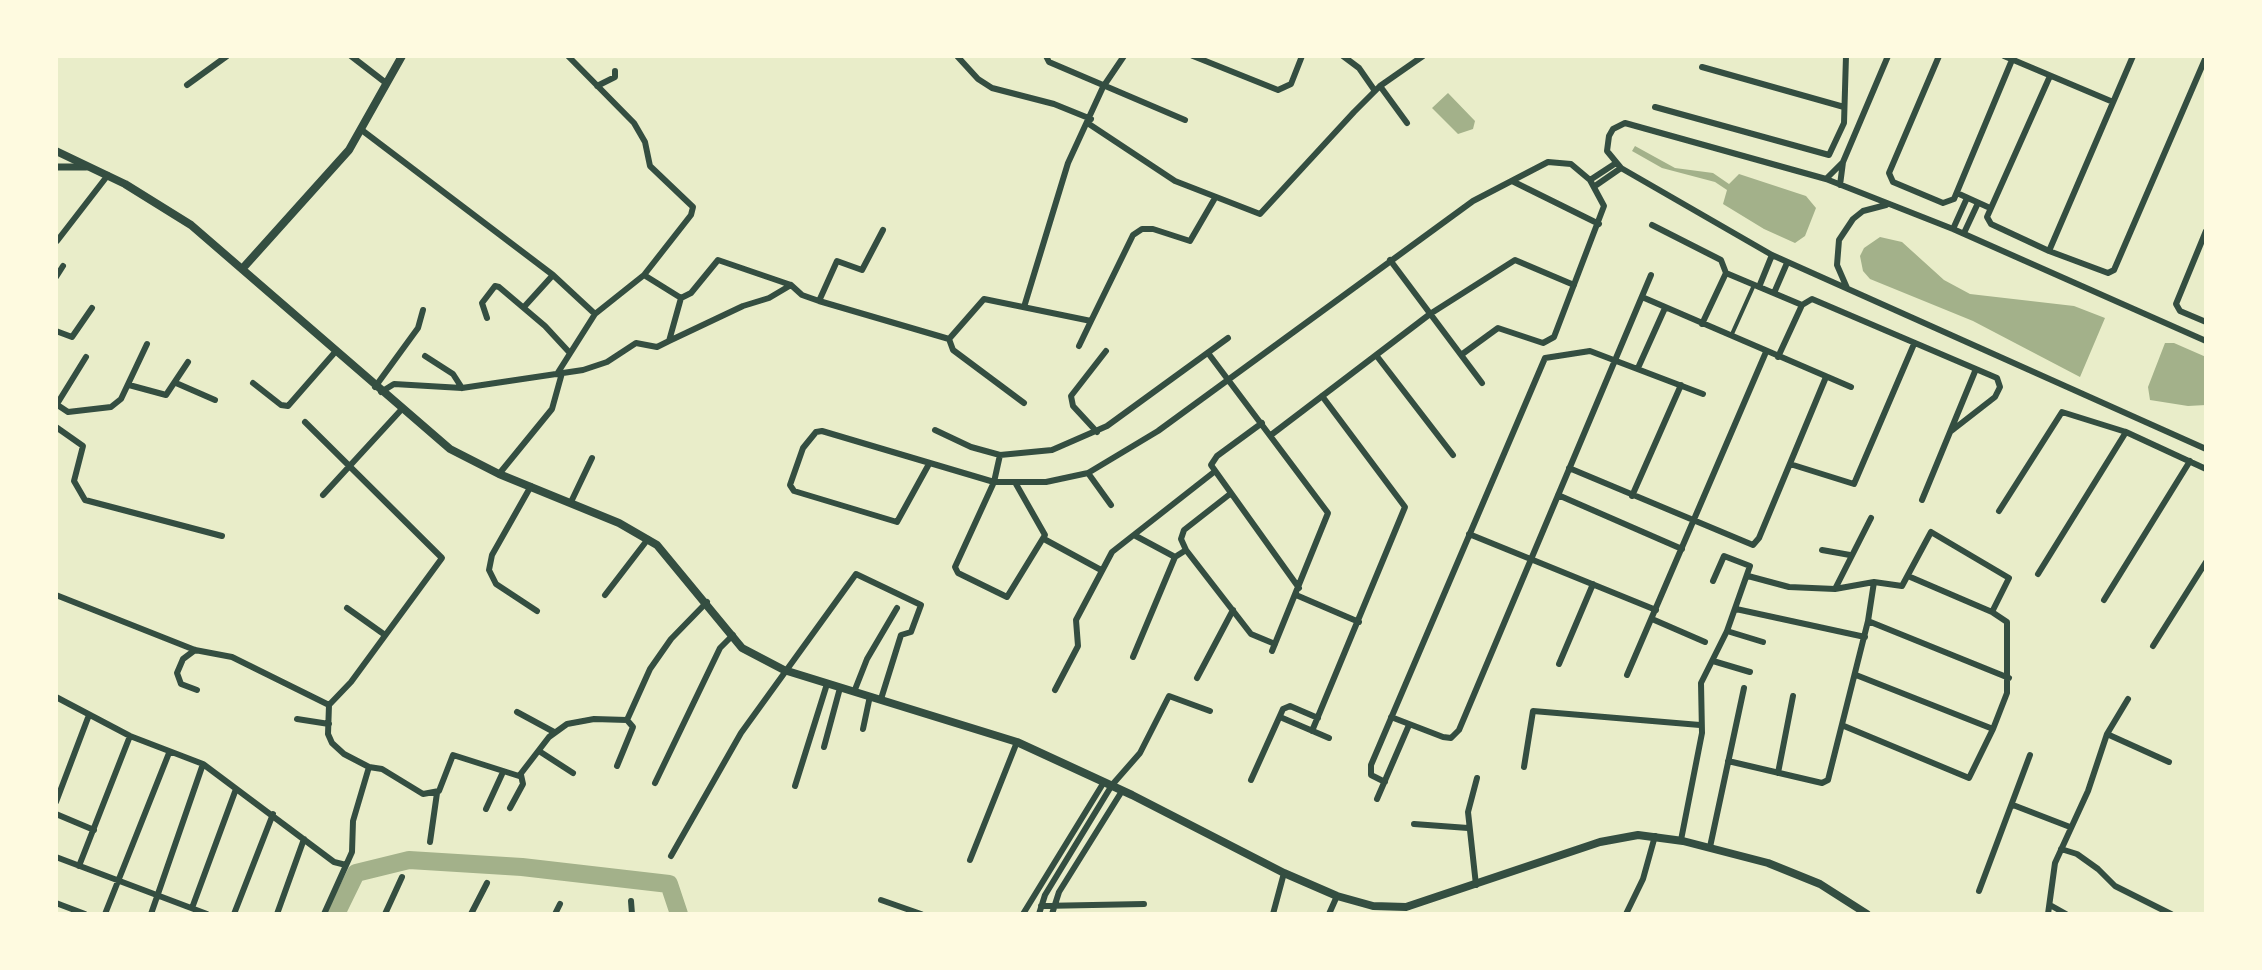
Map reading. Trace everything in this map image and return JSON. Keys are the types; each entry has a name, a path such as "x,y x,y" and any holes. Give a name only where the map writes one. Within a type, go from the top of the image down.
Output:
{"main road":[{"path":"243,268 363,131 402,56"},
{"path":"56,151 108,175 191,225 401,410 450,449 499,474 571,502 648,539 670,558 755,657 784,670 1017,742 1108,783 1284,873 1337,896 1373,906 1406,907 1600,842 1638,835 1681,840 1768,863 1820,884 1867,914"}],"street":[{"path":"187,85 227,56"},
{"path":"351,56 386,83"},
{"path":"499,474 552,409 569,352 595,314 644,275 691,215 693,207 650,166 641,132 568,56"},
{"path":"957,56 970,72 992,88 1045,101 1090,122 1175,181 1262,214 1326,140 1378,89 1423,56"},
{"path":"1046,56 1049,62 1103,87 1185,120"},
{"path":"1024,307 1068,163 1090,122 1103,87 1124,56"},
{"path":"1193,56 1278,90 1291,84 1302,56"},
{"path":"1343,56 1359,68 1407,123"},
{"path":"1655,107 1829,155 1844,123 1846,56"},
{"path":"1840,185 1843,162 1888,56"},
{"path":"1939,56 1891,168 1893,182 1943,203 1954,199 1957,193 2012,60"},
{"path":"2004,56 2113,102"},
{"path":"2049,251 2133,56"},
{"path":"2050,76 1987,217 1991,224 2101,272 2114,270 2206,57"},
{"path":"1702,67 1844,107"},
{"path":"597,86 615,77 615,71"},
{"path":"2206,341 1964,233 1826,179 1625,123 1613,129 1609,136 1607,151 1618,166 1787,263 2206,449"},
{"path":"363,131 553,275 595,314"},
{"path":"929,464 897,522 791,487 803,448 819,431 994,482 1016,484 1088,473 1158,431 1473,201 1554,161 1571,164 1592,183 1604,206 1552,340 1543,343 1498,328 1461,355"},
{"path":"1826,179 1843,162"},
{"path":"1592,183 1618,166"},
{"path":"56,167 92,167"},
{"path":"57,241 108,175"},
{"path":"1512,181 1599,224"},
{"path":"1957,193 1990,208"},
{"path":"1079,346 1133,235 1142,229 1153,229 1190,241 1215,198"},
{"path":"1953,229 1967,198"},
{"path":"1964,233 1978,203"},
{"path":"1847,288 1841,277 1837,252 1845,228 1863,211 1888,204"},
{"path":"1652,225 1721,260 1726,273 1802,305"},
{"path":"819,301 837,261 862,270 883,230"},
{"path":"2206,231 2176,306 2206,322"},
{"path":"1731,337 1772,255"},
{"path":"669,341 681,298 691,293 718,260 791,285 802,295 819,301 949,339"},
{"path":"1390,260 1482,383"},
{"path":"1271,435 1430,314 1515,260 1574,285"},
{"path":"1774,293 1787,263"},
{"path":"56,277 63,266"},
{"path":"1702,324 1726,273"},
{"path":"524,307 553,275"},
{"path":"644,275 681,298"},
{"path":"1391,717 1443,737 1455,735 1651,275"},
{"path":"378,390 394,384 462,388 560,374 607,362 640,342 657,347 791,285"},
{"path":"487,318 482,303 495,286 524,307 569,352"},
{"path":"1642,297 1851,387"},
{"path":"949,339 968,313 984,299 1091,321"},
{"path":"1778,357 1802,305 1812,299 1997,378 1998,392 1950,432"},
{"path":"56,331 72,337 92,308"},
{"path":"1638,368 1665,308"},
{"path":"378,390 418,328 423,310"},
{"path":"935,430 971,447 1000,455 1052,450 1097,432 1228,338"},
{"path":"949,339 953,350 1024,403"},
{"path":"61,421 111,407 121,399 147,344"},
{"path":"1790,464 1854,484 1914,344"},
{"path":"1385,782 1371,775 1369,770 1545,358 1584,350 1703,394"},
{"path":"253,383 281,405 288,406 336,351"},
{"path":"1097,432 1073,406 1071,396 1106,351"},
{"path":"1627,675 1766,352"},
{"path":"1208,353 1328,513 1273,648 1255,638 1186,550 1181,539 1184,530 1230,494"},
{"path":"1376,355 1453,455"},
{"path":"425,356 453,374 462,388"},
{"path":"86,357 56,404 61,421 83,446 74,481 85,500 222,536"},
{"path":"129,385 163,396 170,393 188,362"},
{"path":"1922,500 1976,369"},
{"path":"1569,468 1747,544 1757,543 1826,377"},
{"path":"176,383 215,400"},
{"path":"1632,496 1681,385"},
{"path":"1312,731 1405,507 1322,396"},
{"path":"323,495 401,410"},
{"path":"1999,511 2059,415 2067,412 2126,432 2206,469"},
{"path":"305,422 353,465 442,558 329,705 332,743 369,767 382,769 423,794 437,793"},
{"path":"1262,423 1217,456 1211,465 1214,472 1298,591 1359,622"},
{"path":"2038,574 2126,432"},
{"path":"1000,455 994,482 956,562 958,573 1010,597 1044,539 1045,531 1016,484"},
{"path":"571,502 592,458"},
{"path":"2104,600 2190,461"},
{"path":"1055,690 1078,646 1076,620 1112,552 1214,472"},
{"path":"1088,473 1111,505"},
{"path":"531,486 492,555 489,570 496,584 537,611"},
{"path":"1558,495 1682,549"},
{"path":"1835,589 1871,518"},
{"path":"1748,576 1789,587 1835,589 1874,582 1900,588 1926,538 1933,532 2009,578 1992,612"},
{"path":"1469,534 1656,610"},
{"path":"1134,535 1175,557"},
{"path":"605,595 648,539"},
{"path":"1044,539 1101,570"},
{"path":"1133,657 1175,557 1186,550"},
{"path":"1822,550 1850,555"},
{"path":"1681,840 1702,733 1699,692 1736,609 1749,564 1724,556 1713,581"},
{"path":"2153,646 2206,562"},
{"path":"671,856 741,733 856,574 920,603 911,632 901,635 881,699"},
{"path":"1844,726 1969,778 1993,729 2007,693 2009,678 2007,622 1992,612 1908,576"},
{"path":"1728,761 1822,783 1830,777 1865,637 1874,582"},
{"path":"1559,664 1593,584"},
{"path":"56,595 195,650 232,657 329,705"},
{"path":"627,720 650,669 671,639 707,602"},
{"path":"347,608 385,635"},
{"path":"854,692 897,608"},
{"path":"1736,609 1865,637"},
{"path":"1197,678 1233,610"},
{"path":"1652,619 1705,642"},
{"path":"1868,621 2009,678"},
{"path":"1727,631 1763,642"},
{"path":"655,783 720,648 733,635"},
{"path":"876,645 895,652"},
{"path":"195,650 183,659 177,673 181,684 197,690"},
{"path":"1713,661 1750,672"},
{"path":"1856,675 1993,729"},
{"path":"795,786 827,684"},
{"path":"824,747 840,688"},
{"path":"1710,847 1744,688"},
{"path":"863,729 870,696"},
{"path":"1023,914 1108,783 1140,753 1169,696 1210,711"},
{"path":"1778,773 1793,696"},
{"path":"56,697 130,736 203,764 334,862 346,865"},
{"path":"2048,914 2053,871 2061,849 2088,791 2107,734 2128,699"},
{"path":"1251,780 1283,709 1290,706 1318,718"},
{"path":"1524,767 1533,711 1700,725"},
{"path":"517,712 554,732"},
{"path":"56,802 89,715"},
{"path":"1280,717 1329,738"},
{"path":"297,719 329,724"},
{"path":"510,808 523,784 521,775 554,732 581,721 627,720"},
{"path":"617,766 633,727 627,720"},
{"path":"1377,799 1409,725"},
{"path":"2107,734 2169,762"},
{"path":"79,866 130,736"},
{"path":"970,860 1017,742"},
{"path":"539,751 573,773"},
{"path":"105,914 169,753"},
{"path":"430,842 437,793 453,755 521,775"},
{"path":"1979,891 2030,755"},
{"path":"151,914 203,764"},
{"path":"324,914 353,846 353,821 369,767"},
{"path":"486,809 503,772"},
{"path":"1476,886 1468,828 1477,778"},
{"path":"1040,910 1108,783"},
{"path":"192,908 236,789"},
{"path":"1052,914 1054,904 1122,791"},
{"path":"2013,805 2070,827"},
{"path":"56,814 94,830"},
{"path":"234,914 273,814"},
{"path":"1414,824 1468,828"},
{"path":"1626,914 1643,879 1655,836"},
{"path":"277,914 304,839"},
{"path":"2061,849 2077,854 2115,886 2171,914"},
{"path":"56,857 207,914"},
{"path":"1273,914 1284,873"},
{"path":"385,914 402,877"},
{"path":"471,914 487,883"},
{"path":"1329,914 1337,896"},
{"path":"881,900 921,914"},
{"path":"631,901 632,914"},
{"path":"56,903 85,914"},
{"path":"555,914 560,904"},
{"path":"1040,910 1054,904 1144,904"},
{"path":"2050,905 2066,914"}],"shaded area":[{"path":"1448,93 1475,121 1473,129 1458,134 1432,108"},
{"path":"1635,146 1675,168 1713,173 1729,184 1739,174 1806,196 1816,208 1805,236 1795,243 1764,229 1723,204 1727,190 1715,182 1662,168 1632,151"},
{"path":"1880,237 1902,242 1944,280 1970,294 2074,306 2105,318 2080,377 1973,321 1870,279 1863,271 1860,256 1864,248"},
{"path":"2165,343 2174,343 2206,357 2206,405 2188,406 2150,400 2148,387"}],"waterway":[{"path":"336,914 356,873 409,860 522,867 669,884 679,914"}]}
